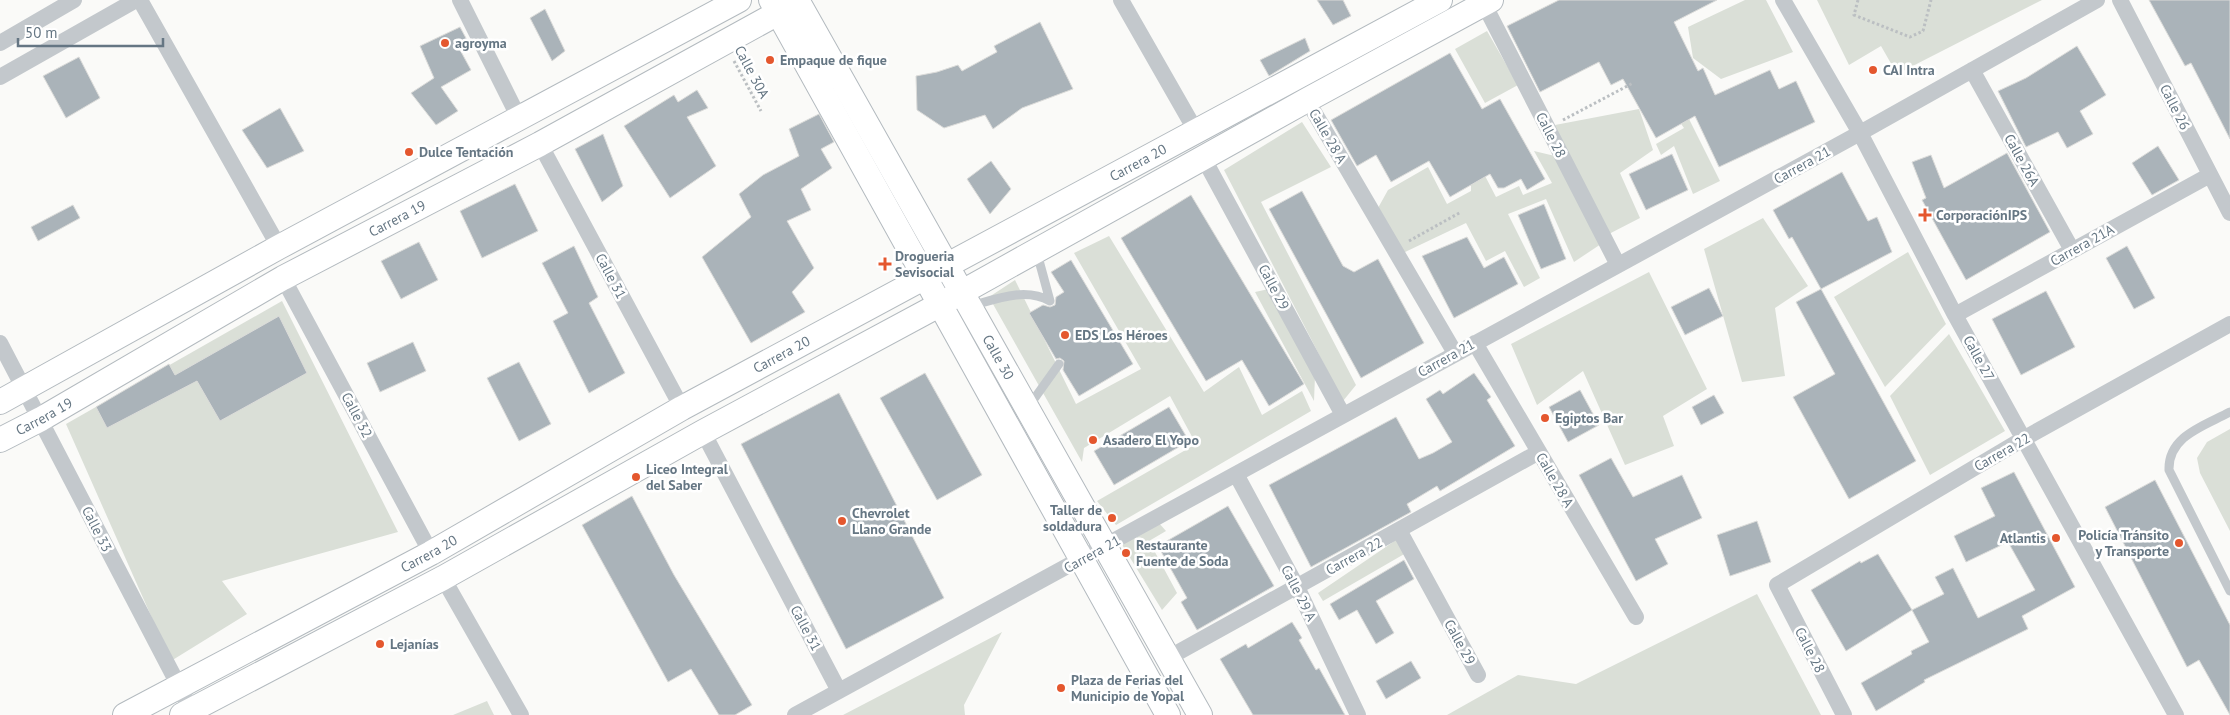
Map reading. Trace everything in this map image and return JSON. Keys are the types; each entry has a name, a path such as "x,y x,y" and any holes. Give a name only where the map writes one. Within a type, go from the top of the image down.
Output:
{"main road":[{"path":"0,402 279,247 739,0"},
{"name":"Carrera 20","path":"125,715 431,553 682,408 1197,133 1440,0"},
{"name":"Carrera 20","path":"189,713 443,578 703,432 939,305 965,300 1036,251 1488,2"},
{"name":"Carrera 19","path":"0,440 41,419 283,278 540,144 724,43 786,3"},
{"name":"Calle 30","path":"786,3 946,266 1200,715"},
{"name":"Calle 30","path":"786,3 924,278 1168,715"}],"street":[{"path":"0,43 74,0"},
{"path":"0,77 136,0"},
{"path":"140,0 279,247"},
{"path":"460,0 519,118"},
{"path":"1121,0 1197,133"},
{"name":"Calle 27","path":"1783,0 1860,133 1954,315 2176,715"},
{"name":"Carrera 21","path":"795,715 1860,133 2097,0"},
{"name":"Calle 26","path":"2120,0 2230,213"},
{"name":"Calle 28","path":"1488,2 1548,128 1618,265"},
{"name":"Calle 26A","path":"1972,70 2072,250"},
{"name":"Calle 28 A","path":"1307,100 1455,354"},
{"name":"Calle 31","path":"540,144 682,408"},
{"name":"Calle 29","path":"1204,159 1343,415"},
{"name":"Carrera 21A","path":"1954,315 2210,175"},
{"name":"Calle 32","path":"283,278 431,553"},
{"name":"Carrera 22","path":"1777,585 2023,439 2230,324"},
{"name":"Calle 28 A","path":"1475,342 1636,617"},
{"name":"Calle 33","path":"0,343 179,687 189,713"},
{"name":"Calle 31","path":"703,432 839,691"},
{"name":"Carrera 22","path":"1168,658 1539,452"},
{"name":"Calle 29 A","path":"1236,474 1297,587 1358,715"},
{"name":"Calle 29","path":"1399,530 1478,675"},
{"path":"443,578 521,715"},
{"name":"Calle 28","path":"1777,585 1844,715"}],"lane":[{"path":"965,300 1038,294 1050,301 1036,251"},
{"path":"1027,409 1059,364"},
{"path":"2230,412 2183,437 2173,448 2169,462 2169,470 2230,591"}],"path":[{"path":"1858,0 1854,15 1910,37 1923,32 1931,0"},
{"name":"Calle 30A","path":"724,43 761,112"},
{"path":"1548,128 1633,83"},
{"path":"1394,249 1461,212"}],"shaded area":[{"path":"1745,0 1766,0 1793,52 1721,79 1693,58 1688,27"},
{"path":"1817,0 2042,0 1897,74 1881,46 1849,65"},
{"path":"1487,31 1518,85 1485,103 1455,49"},
{"path":"1670,81 1720,181 1693,194 1674,146 1661,155 1656,144 1684,128 1652,82"},
{"path":"1639,109 1653,150 1620,173 1640,218 1605,236 1555,125"},
{"path":"1302,122 1331,167 1261,202 1356,385 1343,401 1224,170"},
{"path":"1470,147 1496,197 1519,186 1523,195 1552,183 1534,151 1559,157 1604,242 1574,262 1546,199 1508,214 1540,278 1524,287 1505,251 1486,261 1466,223 1403,253 1378,208 1388,190 1428,167 1447,204 1471,191 1471,186 1454,157"},
{"path":"1763,218 1808,286 1775,308 1785,376 1742,382 1704,249"},
{"path":"1109,236 1204,392 1239,367 1262,415 1302,391 1311,411 1116,525 1097,501 1196,444 1170,396 1084,448 1082,462 989,297 1015,280 1076,404 1141,369 1074,253"},
{"path":"1908,252 1946,324 1885,387 1834,297"},
{"path":"1649,272 1707,389 1663,416 1674,446 1625,465 1583,371 1537,405 1511,344"},
{"path":"1269,289 1315,376 1314,401 1255,292"},
{"path":"282,301 398,532 222,581 247,614 171,661 66,424"},
{"path":"1949,334 2005,431 1930,475 1890,396"},
{"path":"2230,429 2230,531 2200,473 2197,458 2207,442"},
{"path":"1158,522 1166,531 1149,541 1177,593 1162,610 1121,543"},
{"path":"1399,538 1406,553 1323,601 1318,593"},
{"path":"1757,594 1821,715 1447,715 1518,675 1576,684"},
{"path":"1002,632 964,705 965,715 843,715"},
{"path":"487,701 494,715 453,715"}],"building":[{"path":"1317,0 1343,0 1351,16 1333,25"},
{"path":"1559,0 1717,0 1674,22 1698,71 1703,68 1715,95 1770,70 1779,89 1796,81 1815,122 1719,167 1695,116 1656,138 1623,79 1611,85 1599,62 1540,92 1507,26"},
{"path":"2149,0 2230,0 2230,139 2191,63 2185,66"},
{"path":"545,9 565,51 552,61 530,18"},
{"path":"1040,22 1073,89 1022,108 993,129 985,115 944,128 917,110 916,76 958,65 962,71 997,52 994,46"},
{"path":"460,27 467,40 459,48 471,70 441,87 458,111 436,125 411,93 434,78 420,46"},
{"path":"1305,38 1310,51 1269,76 1260,60"},
{"path":"2077,46 2106,95 2080,111 2093,134 2067,148 2058,132 2026,147 1998,91 2026,78"},
{"path":"1450,53 1482,109 1500,99 1545,179 1527,190 1521,179 1504,188 1498,188 1490,174 1450,197 1429,161 1391,182 1376,155 1357,166 1331,120"},
{"path":"79,57 100,98 66,118 43,76"},
{"path":"697,90 708,108 687,117 716,166 670,198 624,126 674,95 678,102"},
{"path":"280,108 304,151 267,168 242,130"},
{"path":"819,114 834,142 821,149 832,168 801,189 811,210 787,221 814,268 792,292 805,312 751,343 702,257 751,217 739,194 763,175 799,156 789,129"},
{"path":"603,134 623,186 602,202 575,149"},
{"path":"2158,146 2179,180 2152,195 2132,163"},
{"path":"2007,153 2050,232 1966,280 1922,200 1926,198 1912,162 1931,155 1944,188"},
{"path":"1672,154 1688,190 1646,210 1629,174"},
{"path":"991,161 1011,189 990,214 967,179"},
{"path":"1842,172 1868,221 1877,217 1892,252 1821,289 1792,237 1789,239 1773,210"},
{"path":"515,184 538,231 482,258 460,211"},
{"path":"1302,191 1343,266 1354,272 1378,259 1424,343 1361,378 1269,209"},
{"path":"1191,195 1304,384 1269,406 1242,360 1206,381 1121,238"},
{"path":"1544,204 1566,259 1541,269 1518,215"},
{"path":"73,205 80,218 38,241 31,227"},
{"path":"1467,237 1484,268 1504,257 1518,284 1454,318 1422,256"},
{"path":"419,242 438,280 401,299 381,261"},
{"path":"574,246 598,297 589,303 625,373 589,393 553,321 568,313 542,263"},
{"path":"2127,246 2155,298 2134,309 2106,258"},
{"path":"1071,260 1133,364 1079,396 1063,370 1064,361 1060,358 1056,359 1029,313 1043,305 1050,307 1055,305 1056,297 1064,292 1051,272"},
{"path":"1709,288 1723,316 1685,335 1671,307"},
{"path":"1821,289 1916,461 1849,499 1793,397 1835,374 1796,302"},
{"path":"2046,291 2075,347 2021,375 1992,319"},
{"path":"279,316 307,373 220,421 197,381 107,428 96,407 169,364 175,375"},
{"path":"413,342 426,371 380,392 367,363"},
{"path":"519,362 551,424 519,441 487,378"},
{"path":"925,373 982,475 937,500 880,398"},
{"path":"1474,373 1491,397 1487,400 1515,446 1440,491 1437,486 1407,504 1411,512 1311,567 1269,485 1396,417 1419,459 1433,453 1452,442 1426,399 1440,390 1443,394"},
{"path":"1580,390 1599,425 1568,442 1549,407"},
{"name":"Chevrolet Llano Grande","path":"839,393 944,598 846,649 741,444"},
{"path":"1714,395 1724,413 1701,425 1692,407"},
{"path":"1169,407 1189,441 1114,485 1094,451"},
{"path":"1611,458 1633,497 1682,475 1702,518 1655,539 1668,564 1636,581 1579,475"},
{"path":"2014,472 2075,587 2022,616 2028,629 1924,680 1925,682 1876,711 1861,683 1912,654 1911,651 1929,642 1912,610 1944,594 1935,577 1953,568 1978,618 2035,590 2008,542 1966,562 1954,536 1995,516 1981,488"},
{"path":"2155,480 2230,625 2230,715 2199,660 2187,667 2105,507"},
{"path":"632,496 674,575 752,705 735,715 719,715 691,669 668,682 582,525"},
{"path":"1228,506 1274,586 1197,630 1181,602 1187,598 1158,546"},
{"path":"1757,521 1771,562 1730,576 1717,535"},
{"path":"1878,554 1912,610 1846,651 1811,590 1860,561 1861,563"},
{"path":"1404,560 1414,579 1376,601 1394,633 1376,644 1357,610 1339,620 1330,604"},
{"path":"1292,622 1302,638 1299,640 1316,670 1319,668 1345,715 1253,715 1220,659 1246,644 1248,648"},
{"path":"1411,661 1421,678 1386,699 1376,681"}],"place":[{"name":"agroyma","path":"445,43"},
{"name":"Empaque de fique","path":"770,60"},
{"name":"CAI Intra","path":"1873,70"},
{"name":"Dulce Tentación","path":"409,152"},
{"name":"CorporaciónIPS","path":"1925,215"},
{"name":"Drogueria Sevisocial","path":"885,264"},
{"name":"EDS Los Héroes","path":"1065,335"},
{"name":"Egiptos Bar","path":"1545,418"},
{"name":"Asadero El Yopo","path":"1093,440"},
{"name":"Liceo Integral del Saber","path":"636,477"},
{"name":"Taller de soldadura","path":"1112,518"},
{"name":"Chevrolet Llano Grande","path":"842,521"},
{"name":"Atlantis","path":"2056,538"},
{"name":"Policía Tránsito y Transporte","path":"2179,543"},
{"name":"Restaurante Fuente de Soda","path":"1126,553"},
{"name":"Lejanías","path":"380,644"},
{"name":"Plaza de Ferias del Municipio de Yopal","path":"1061,688"}]}
